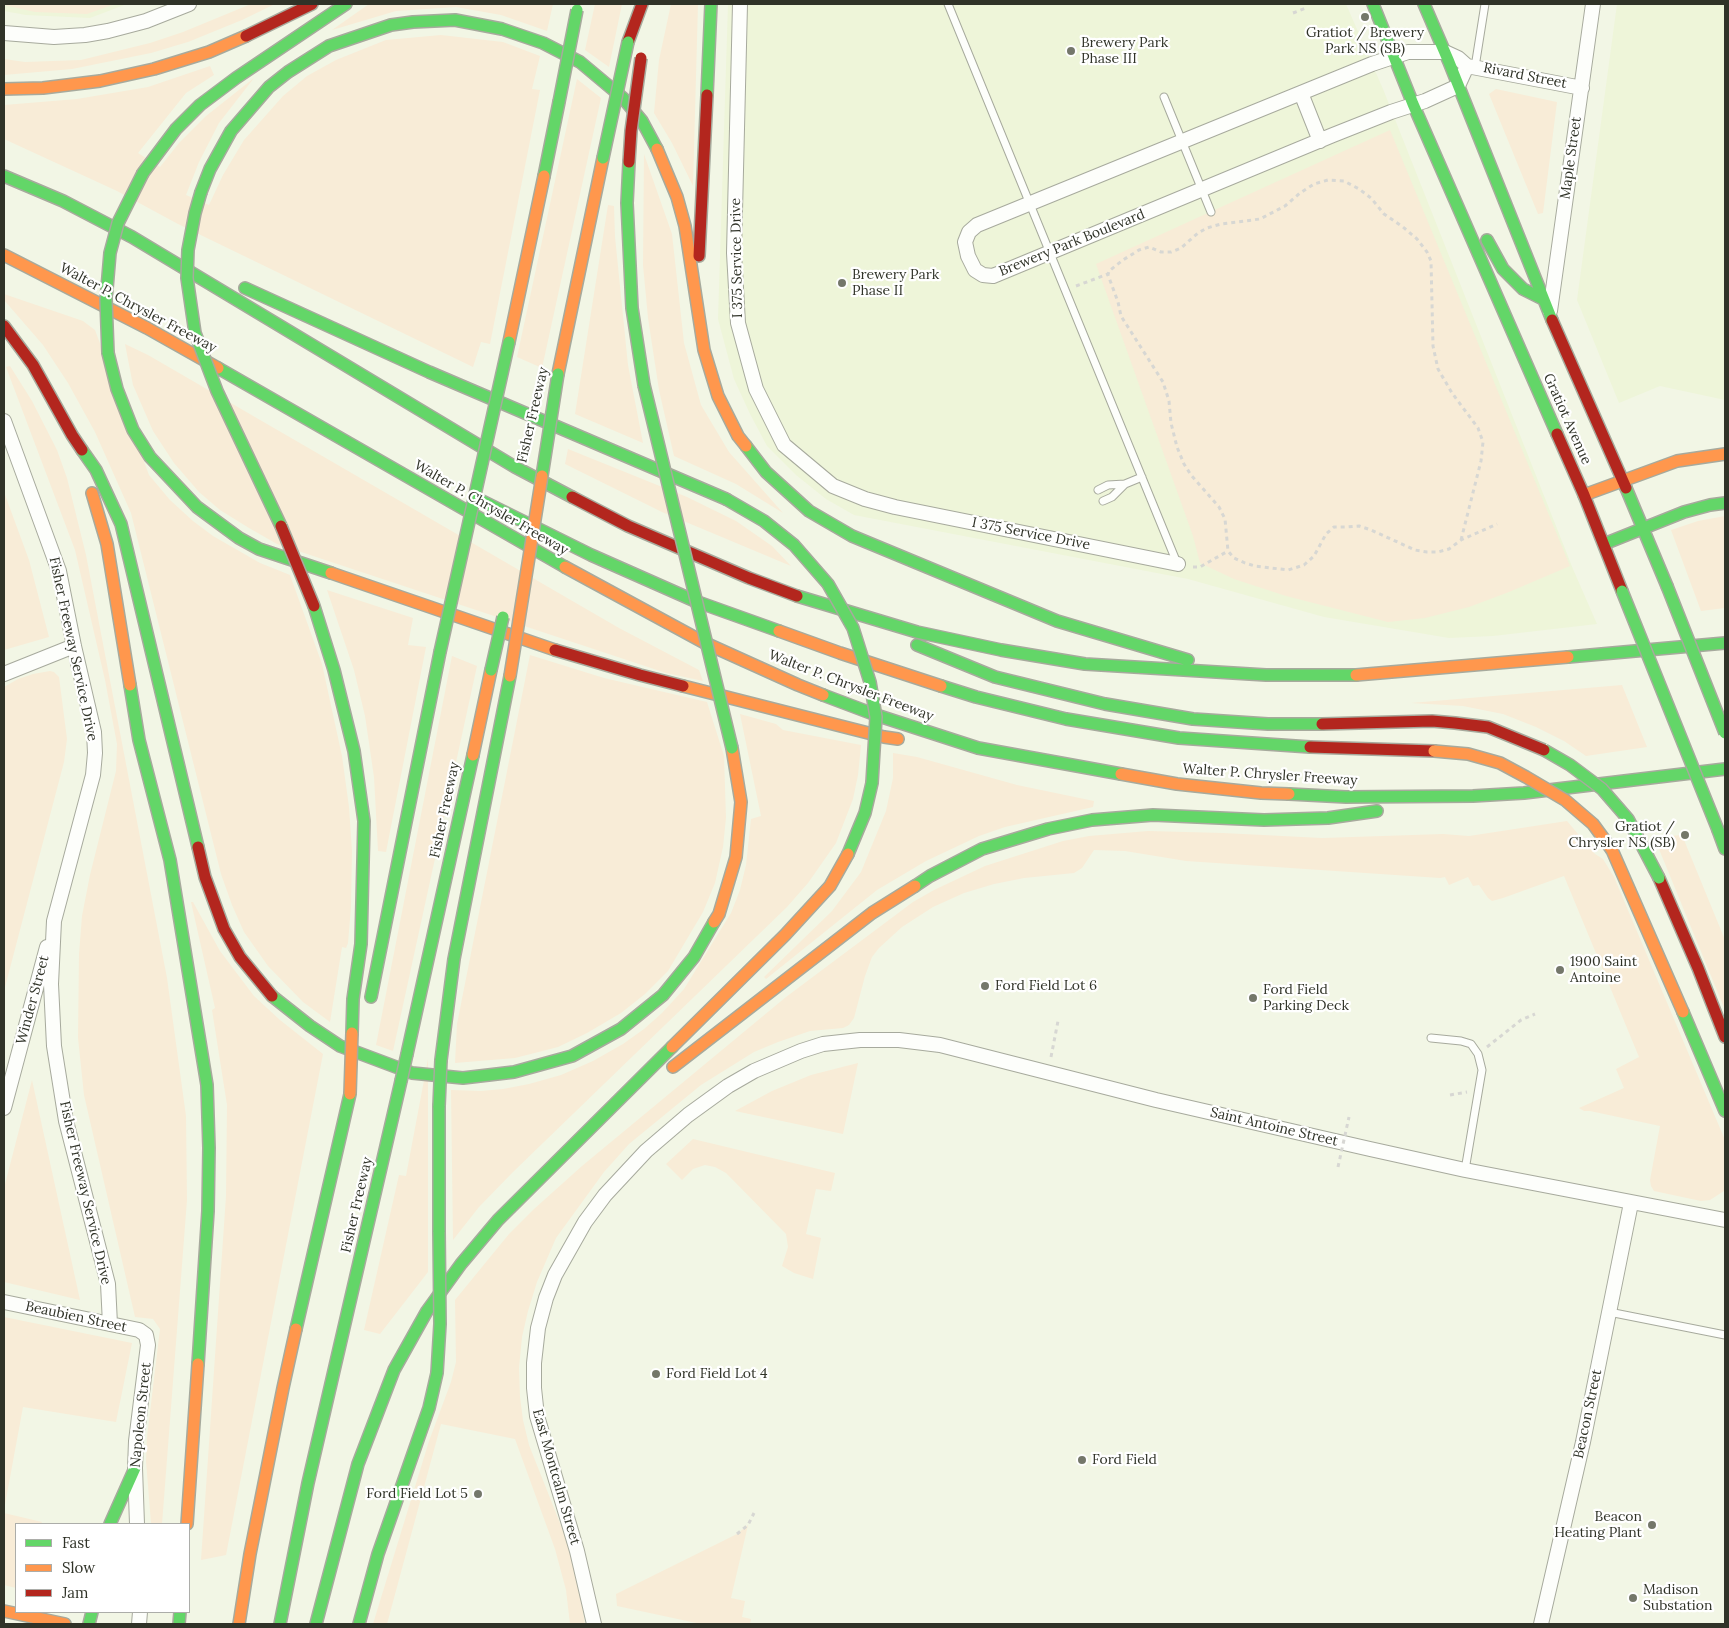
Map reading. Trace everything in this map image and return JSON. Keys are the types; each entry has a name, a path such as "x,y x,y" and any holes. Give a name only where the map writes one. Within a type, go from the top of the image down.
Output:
{"main road":[{"path":"4,89 43,88 100,81 154,69 233,42 312,4"},
{"path":"346,4 209,98 176,129 143,173 118,223 110,254 106,300 108,353 124,410 133,430 150,457 197,506 239,538 259,550 544,646 640,675 884,737 978,748"},
{"path":"696,294 704,198 711,4"},
{"name":"Gratiot Avenue","path":"1373,4 1404,56 1604,544 1725,849"},
{"name":"Gratiot Avenue","path":"1424,4 1546,305 1643,527 1725,733"},
{"path":"4,326 33,365 72,436 96,470 121,524 205,877 224,929 240,957 268,992 310,1026 340,1046 412,1074 463,1078 514,1072 572,1056 621,1029 663,995 694,957 719,914 736,857 740,802 732,748 644,385 632,308 627,203 636,90 643,40 641,6"},
{"name":"Fisher Freeway","path":"517,555 558,374 628,42 641,6"},
{"path":"369,1006 440,652 509,342 578,7"},
{"path":"350,1094 353,999 361,944 364,821 354,751 334,670 314,606 287,538 216,391 195,333 187,278 188,250 201,192 210,169 231,131 269,87 322,50 352,37 391,26 413,22 454,20 502,29 543,42 580,62 623,98 642,121 656,146 677,197 685,226 704,350 718,396 738,436 766,472 794,499 809,511 852,536 1057,621 1238,674"},
{"path":"1439,135 1467,205 1502,269 1523,289 1546,305"},
{"path":"4,176 63,201 132,237 429,372 726,499 764,520 794,545 828,584 853,628 870,682 876,716 872,784 865,814 852,848 830,886 785,935 498,1220 461,1264 427,1311 394,1370 358,1464 316,1624"},
{"path":"132,237 444,425 523,471 628,526 706,561 795,594 995,677 1087,700 1161,715 1193,719 1268,724 1455,722 1488,727 1546,751 1570,765 1602,789 1628,819 1659,878 1698,968 1725,1037"},
{"name":"Walter P. Chrysler Freeway","path":"4,255 146,328 570,570 705,643 798,685 859,709 978,748 1177,784 1228,790 1346,798 1473,796 1725,770"},
{"path":"359,1624 378,1554 429,1408 437,1373 440,1324 439,1106 441,1060 454,959 510,676 558,374"},
{"path":"282,404 416,469"},
{"path":"72,436 88,479 107,544 139,740 170,860 207,1085 208,1211 187,1523"},
{"path":"1584,495 1677,461 1725,454"},
{"path":"461,490 591,555 695,601 840,653 976,697 1066,719 1160,735 1237,743 1434,751 1468,754 1500,763 1565,800 1593,824 1612,850 1670,980 1725,1111"},
{"path":"1604,544 1684,512 1725,503"},
{"path":"795,594 917,632 1026,655 1086,664 1238,674 1378,674 1464,668 1725,643"},
{"name":"Fisher Freeway","path":"280,1624 308,1484 401,1081 506,603"},
{"path":"667,1072 872,913 930,876 982,849 1048,828 1092,820 1153,816 1264,820 1328,818 1473,796"},
{"path":"239,1624 256,1521 283,1388 364,1039"},
{"path":"580,1139 651,1084"},
{"path":"110,1523 135,1468"},
{"path":"4,1612 65,1624"}],"street":[{"path":"4,33 54,37 100,32 146,21 189,4"},
{"name":"I 375 Service Drive","path":"740,4 734,253 738,323 756,388 784,445 833,486 865,498 896,507 1178,564"},
{"name":"Maple Street","path":"1546,305 1582,88 1593,4"},
{"path":"1404,56 1445,52"},
{"name":"Rivard Street","path":"1445,52 1471,66 1582,88"},
{"name":"Brewery Park Boulevard","path":"1404,56 1301,93 977,225 969,232 965,242 968,256 975,270 983,276 993,276 1320,141 1422,102"},
{"name":"Rivard Street","path":"1458,86 1471,66"},
{"path":"1422,102 1458,86"},
{"path":"1301,93 1320,141"},
{"name":"Fisher Freeway Service Drive","path":"4,421 59,571 94,732 93,775 54,921 51,984 54,1046 66,1121 108,1284 110,1324"},
{"path":"4,674 74,646"},
{"name":"Winder Street","path":"4,1108 54,921"},
{"name":"Saint Antoine Street","path":"824,1044 860,1040 907,1041 940,1045 1156,1100 1465,1170 1725,1220"},
{"name":"East Montcalm Street","path":"594,1624 577,1551 536,1416 534,1363 538,1328 549,1291 568,1250 595,1208 626,1172 666,1133 728,1086 754,1071 778,1060 824,1044"},
{"name":"Beacon Street","path":"1540,1624 1583,1442 1631,1203"},
{"name":"Beaubien Street","path":"4,1302 139,1330 146,1335"},
{"name":"Napoleon Street","path":"137,1523 136,1441 148,1345 146,1335"}],"lane":[{"path":"948,4 1178,564"},
{"path":"1471,66 1485,4"},
{"path":"1164,97 1211,212"},
{"path":"1098,490 1108,485 1125,484 1142,477"},
{"path":"1103,501 1112,497 1125,484"},
{"path":"1432,1038 1443,1038 1471,1044 1478,1054 1482,1070 1465,1170"},
{"path":"1609,1312 1725,1336"}],"path":[{"path":"1294,13 1306,8"},
{"path":"1065,290 1108,274 1109,271 1123,260 1139,250 1149,247 1161,252 1171,252 1181,248 1198,233 1207,228 1260,218 1285,206 1314,184 1328,180 1344,181 1359,189 1371,198 1384,214 1404,227 1417,239 1431,261 1433,346 1438,369 1452,393 1478,428 1483,442 1481,461 1461,540"},
{"path":"1108,274 1122,316 1163,382 1169,401 1171,423 1177,447 1184,464 1191,475 1219,507 1225,519 1228,551 1234,558 1245,563 1288,570 1304,564 1314,556 1326,534 1334,527 1359,526 1415,550 1438,552 1449,549 1461,540 1497,524"},
{"path":"1178,564 1200,567 1228,551"},
{"path":"1478,1054 1521,1020 1535,1014"},
{"path":"1047,1073 1058,1022"},
{"path":"1338,1167 1349,1117"},
{"path":"737,1534 748,1525 754,1513"}],"shaded area":[{"path":"4,4 127,4 90,18 26,15 4,11"},
{"path":"4,4 115,4 87,14 35,12"},
{"path":"251,4 275,4 188,42 151,53 72,69 4,75 4,59 25,62 81,60 150,43 183,32"},
{"path":"369,4 553,4 547,31 501,15 456,7 396,11 332,30"},
{"path":"595,4 622,4 609,67 585,50"},
{"path":"671,4 698,4 693,186 672,143 654,113 659,60"},
{"path":"728,4 1346,4 1383,89 1573,569 1597,624 1493,636 1449,638 1324,617 1188,579 854,515 826,499 796,475 767,446 734,379 718,319"},
{"path":"1617,4 1725,4 1725,400 1660,386 1619,403 1577,300"},
{"path":"441,35 503,42 540,56 532,89 540,90 490,344 481,342 473,367 178,224 117,191 4,139 4,105 77,99 148,87 210,66 214,75 186,93 138,153 160,167 179,143 206,116 254,78 219,123 199,162 186,195 209,205 223,175 244,140 283,96 307,76 336,60 386,40"},
{"path":"577,79 601,98 542,368 517,357"},
{"path":"1496,89 1557,102 1543,213 1538,214 1489,94"},
{"path":"1390,130 1570,566 1469,607 1425,618 1388,622 1286,596 1234,579 1200,563 1193,536 1096,264"},
{"path":"644,154 672,234 684,343 701,405 729,452 783,513 736,484 674,456 659,390 648,318 643,265"},
{"path":"608,205 614,206 615,237 628,365 643,443 575,414"},
{"path":"4,294 83,321 95,330 149,475 170,500 213,536 260,563 290,575 322,664 342,756 349,807 352,851 348,943 346,948 342,947 330,1022 303,1002 268,966 244,932 221,874 131,513 95,432 68,383 43,345 4,300"},
{"path":"125,344 148,355 619,628 699,670 703,681 666,673 277,544 249,528 220,510 199,492 174,463 153,431 133,385"},
{"path":"10,366 32,401 57,450 67,478 86,555 167,978 186,1116 187,1200 162,1523 151,1523 146,1461 147,1437 160,1329 153,1319 135,1317 84,1095 78,1038 79,954 82,916 90,875 116,771 117,744 105,680 75,550 6,367"},
{"path":"568,449 687,497 736,521 772,546 791,566 662,512 565,464"},
{"path":"4,492 29,560 49,637 4,650"},
{"path":"1725,516 1725,608 1701,611 1671,530 1698,521"},
{"path":"327,590 413,618 408,645 426,647 386,852 378,851 374,777 365,716 354,670"},
{"path":"530,655 604,678 707,702 724,756 726,818 723,847 715,883 703,912 668,971 645,994 621,1013 558,1047 515,1058 455,1063 457,1024"},
{"path":"452,656 477,666 393,1051 376,1045"},
{"path":"50,671 59,677 67,739 64,762 4,991 4,687 18,679"},
{"path":"1622,685 1647,747 1586,756 1564,741 1503,714 1463,706 1411,703"},
{"path":"740,714 776,724 783,730 861,745 853,799 836,843 808,883 787,907 513,1172 479,1207 453,1240 451,1090 481,1091 529,1084 561,1075 593,1061 623,1044 662,1013 684,989 731,913 740,890 746,865 751,819 761,816"},
{"path":"893,753 917,757 1017,785 1094,801 1093,807 1005,827 979,836 926,861 877,890 766,979 764,977 832,911 861,872 886,811 893,778"},
{"path":"1567,821 1595,854 1603,859 1614,877 1725,1140 1724,1191 1710,1200 1701,1201 1654,1191 1650,1180 1660,1126 1584,1111 1579,1108 1624,1088 1616,1069 1639,1057 1564,876 1492,901 1479,885 1473,886 1468,877 1449,885 1445,877 1186,861 1125,851 1094,850 1082,868 1074,873 1024,878 964,893 933,907 902,927 872,957 854,1018 849,1025 843,1028 810,1031 778,1042 754,1052 701,1085 629,1144 604,1172 556,1238 537,1282 522,1337 519,1368 520,1397 529,1445 575,1561 585,1624 570,1624 566,1590 555,1549 515,1439 441,1424 387,1624 373,1624 429,1441 451,1382 456,1362 455,1300 509,1234 582,1166 786,997 913,902 985,866 1063,841 1089,836 1148,831 1322,838 1443,834 1469,836"},
{"path":"1682,835 1725,940 1725,1010 1654,837"},
{"path":"191,902 193,902 220,951 254,996 280,1020 323,1054 226,1555 201,1560 226,1196 227,1105 212,1010 215,1008"},
{"path":"428,1059 428,1272 380,1334 364,1330 399,1175 406,1176"},
{"path":"858,1063 843,1134 735,1111 772,1091 811,1075"},
{"path":"32,1080 80,1300 4,1282 4,1188"},
{"path":"693,1139 835,1173 831,1191 816,1189 806,1234 821,1238 813,1279 794,1273 782,1266 788,1247 786,1234 726,1173 715,1167 705,1165 693,1169 682,1180 666,1164"},
{"path":"4,1317 132,1343 116,1422 23,1407 4,1510"},
{"path":"4,1513 42,1522 15,1523 15,1588 4,1585"},
{"path":"748,1525 731,1598 745,1601 742,1617 751,1619 750,1624 701,1624 617,1606 616,1594 737,1534"}],"traffic: fast":[{"path":"143,173 176,129 200,105 236,78 346,4"},
{"path":"707,95 711,4"},
{"path":"1373,4 1413,104 1557,434"},
{"path":"1424,4 1552,320"},
{"path":"559,102 577,10"},
{"path":"201,192 210,169 231,131 269,87 288,72 329,46 391,25 413,22 455,20 502,29 543,43 580,62 623,98 642,121 657,149"},
{"path":"603,158 628,42"},
{"path":"544,176 559,102"},
{"path":"629,162 627,203 632,308 644,385"},
{"path":"108,353 106,300 110,253 118,223 143,173"},
{"path":"4,176 63,201 132,237 515,467 572,497"},
{"path":"201,192 188,250 187,278 195,333 217,391 281,526"},
{"path":"1487,240 1503,269 1523,289 1543,299"},
{"path":"245,288 429,372 726,499"},
{"path":"440,652 509,342"},
{"path":"108,353 117,389 133,430 150,457 197,507 239,538 259,549 331,573"},
{"path":"218,368 565,567"},
{"path":"542,476 558,374"},
{"path":"644,385 732,748"},
{"path":"746,446 766,472 809,511 852,536 1057,621 1188,660"},
{"path":"82,450 96,470 121,524 198,847"},
{"path":"1626,488 1667,586"},
{"path":"476,498 591,555 695,601 779,631"},
{"path":"726,499 764,521 794,545 828,584 853,628 870,682 876,717 872,783"},
{"path":"1604,544 1684,512 1725,503"},
{"path":"1667,586 1725,733"},
{"path":"1622,591 1718,830"},
{"path":"797,596 917,632 1001,650 1085,664 1266,675 1356,675"},
{"path":"314,606 334,670 354,751 364,821 361,944 353,999 352,1033"},
{"path":"491,670 503,617"},
{"path":"1568,657 1725,643"},
{"path":"917,645 995,677 1105,704 1193,719 1268,724 1322,724"},
{"path":"371,997 440,652"},
{"path":"441,1060 454,959 510,676"},
{"path":"130,685 139,740 170,860 207,1085 208,1211 198,1364"},
{"path":"941,686 976,697 1066,719 1179,738 1310,747"},
{"path":"823,695 876,715 978,748 1121,774"},
{"path":"1544,750 1570,765 1602,789 1628,819 1659,878"},
{"path":"407,1054 473,755"},
{"path":"1289,794 1346,797 1473,796 1524,793 1725,769"},
{"path":"848,854 865,813 872,783"},
{"path":"915,886 930,876 982,849 1048,829 1092,820 1153,815 1264,820 1328,818 1377,811"},
{"path":"1718,830 1725,849"},
{"path":"272,996 310,1026 340,1046 412,1073 463,1078 514,1072 572,1056 621,1029 663,995 694,957 714,922"},
{"path":"1683,1012 1725,1111"},
{"path":"316,1624 358,1464 394,1370 427,1311 461,1264 498,1220 672,1047"},
{"path":"401,1081 407,1054"},
{"path":"439,1106 441,1060"},
{"path":"280,1624 308,1483 401,1081"},
{"path":"296,1329 350,1094"},
{"path":"439,1106 439,1232"},
{"path":"437,1373 440,1324 439,1232"},
{"path":"359,1624 378,1554 429,1408 437,1373"},
{"path":"110,1523 135,1468"},
{"path":"89,1624 92,1613"},
{"path":"179,1624 180,1613"}],"traffic: slow":[{"path":"4,89 43,88 100,81 154,69 209,52 246,36"},
{"path":"657,149 677,197 685,226 704,350 718,396 738,436 746,446"},
{"path":"558,374 603,158"},
{"path":"509,342 544,176"},
{"path":"4,255 147,328 218,368"},
{"path":"1584,495 1677,461 1725,454"},
{"path":"510,676 542,476"},
{"path":"92,493 107,544 130,685"},
{"path":"565,567 705,643 823,695"},
{"path":"331,573 555,650"},
{"path":"779,631 941,686"},
{"path":"1356,675 1568,657"},
{"path":"473,755 491,670"},
{"path":"683,686 898,739"},
{"path":"714,922 719,914 736,857 741,802 732,748"},
{"path":"1434,751 1468,754 1500,763 1526,777 1565,800 1593,824 1612,850"},
{"path":"1121,774 1177,784 1289,794"},
{"path":"1612,850 1683,1012"},
{"path":"672,1047 785,935 830,886 848,854"},
{"path":"673,1067 872,913 915,886"},
{"path":"350,1094 352,1033"},
{"path":"239,1624 250,1554 296,1329"},
{"path":"187,1523 198,1364"},
{"path":"4,1611 65,1624"}],"traffic: jam":[{"path":"246,36 312,4"},
{"path":"628,42 642,4"},
{"path":"629,162 631,131 641,58"},
{"path":"699,256 707,95"},
{"path":"1552,320 1626,488"},
{"path":"4,326 33,365 82,450"},
{"path":"1557,434 1584,495 1622,591"},
{"path":"572,497 628,526 749,578 797,596"},
{"path":"281,526 314,606"},
{"path":"555,650 683,686"},
{"path":"1322,724 1432,721 1455,723 1488,727 1544,750"},
{"path":"1310,747 1434,751"},
{"path":"198,847 205,877 224,929 240,957 272,996"},
{"path":"1659,878 1698,968 1725,1037"}],"place":[{"name":"Gratiot / Brewery Park NS (SB)","path":"1365,17"},
{"name":"Brewery Park Phase III","path":"1071,51"},
{"name":"Brewery Park Phase II","path":"842,283"},
{"name":"Gratiot / Chrysler NS (SB)","path":"1685,835"},
{"name":"1900 Saint Antoine","path":"1560,970"},
{"name":"Ford Field Lot 6","path":"985,986"},
{"name":"Ford Field Parking Deck","path":"1253,998"},
{"name":"Ford Field Lot 4","path":"656,1374"},
{"name":"Ford Field","path":"1082,1460"},
{"name":"Ford Field Lot 5","path":"478,1494"},
{"name":"Beacon Heating Plant","path":"1652,1525"},
{"name":"Madison Substation","path":"1633,1598"}]}
